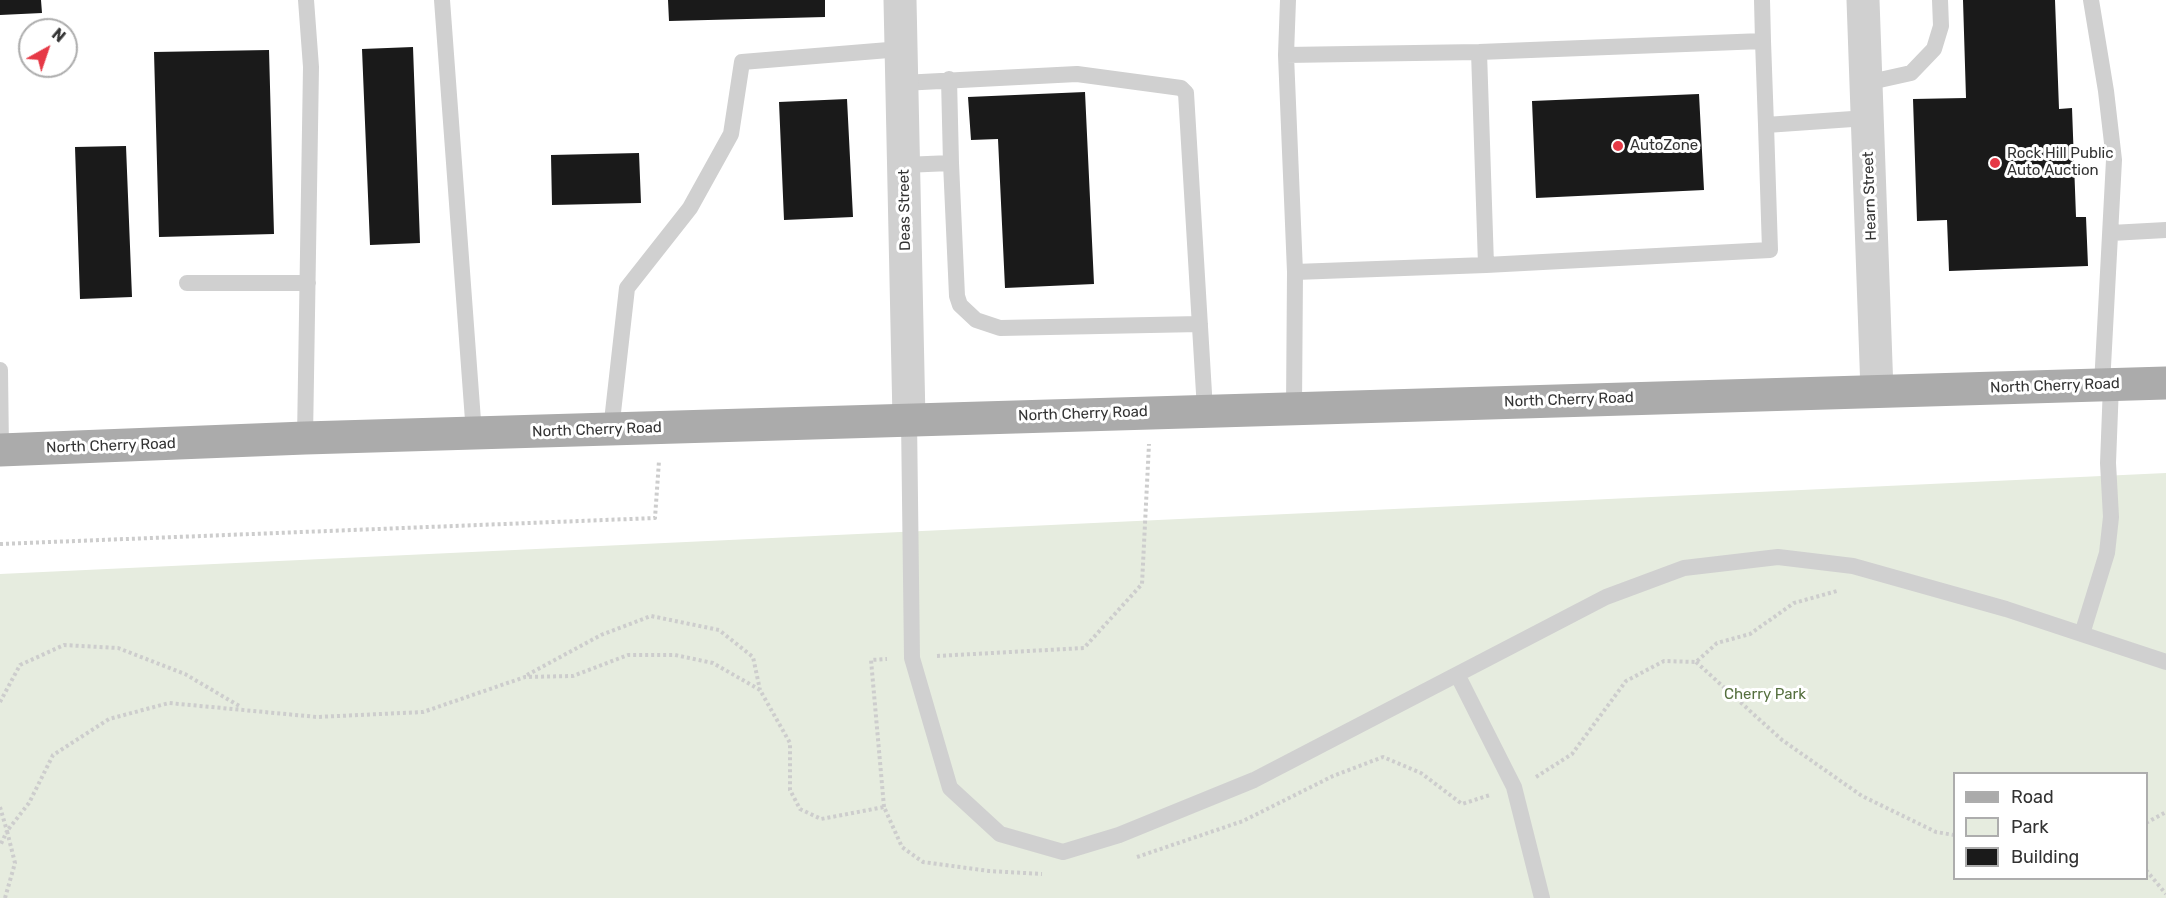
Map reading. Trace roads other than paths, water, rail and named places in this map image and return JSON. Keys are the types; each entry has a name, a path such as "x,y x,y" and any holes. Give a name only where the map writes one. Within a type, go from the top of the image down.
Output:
{"main road":[{"name":"North Cherry Road","path":"0,450 909,419 2166,383"}],"street":[{"name":"Deas Street","path":"900,0 909,419"},
{"name":"Hearn Street","path":"1863,0 1877,391"}],"lane":[{"path":"305,438 311,67 306,0"},
{"path":"442,0 474,434"},
{"path":"1288,0 1286,55 1295,272 1294,408"},
{"path":"1295,272 1486,265 1770,250 1762,0"},
{"path":"1866,83 1911,73 1934,49 1941,26 1940,0"},
{"path":"2082,634 2107,553 2111,517 2106,385 2114,160 2106,91 2091,0"},
{"path":"1286,55 1479,52 1763,41"},
{"path":"611,430 627,288 690,208 731,134 742,62 901,49"},
{"path":"1479,52 1486,265"},
{"path":"902,83 1077,74 1181,88 1186,93 1205,410"},
{"path":"949,79 957,296 960,306 976,320 1000,328 1200,324"},
{"path":"1766,125 1867,118"},
{"path":"904,165 951,163"},
{"path":"2110,233 2166,230"},
{"path":"187,283 308,283"},
{"path":"0,370 0,450"},
{"path":"909,419 912,658 950,788 1000,834 1063,852 1119,835 1254,780 1458,676 1606,597 1684,568 1778,557 1852,566 2006,609 2166,662"},
{"path":"1458,676 1514,787 1542,898"}],"place":[{"name":"AutoZone","path":"1618,146"},
{"name":"Rock Hill Public Auto Auction","path":"1995,163"}],"park label":[{"name":"Cherry Park","path":"1765,695"}]}
